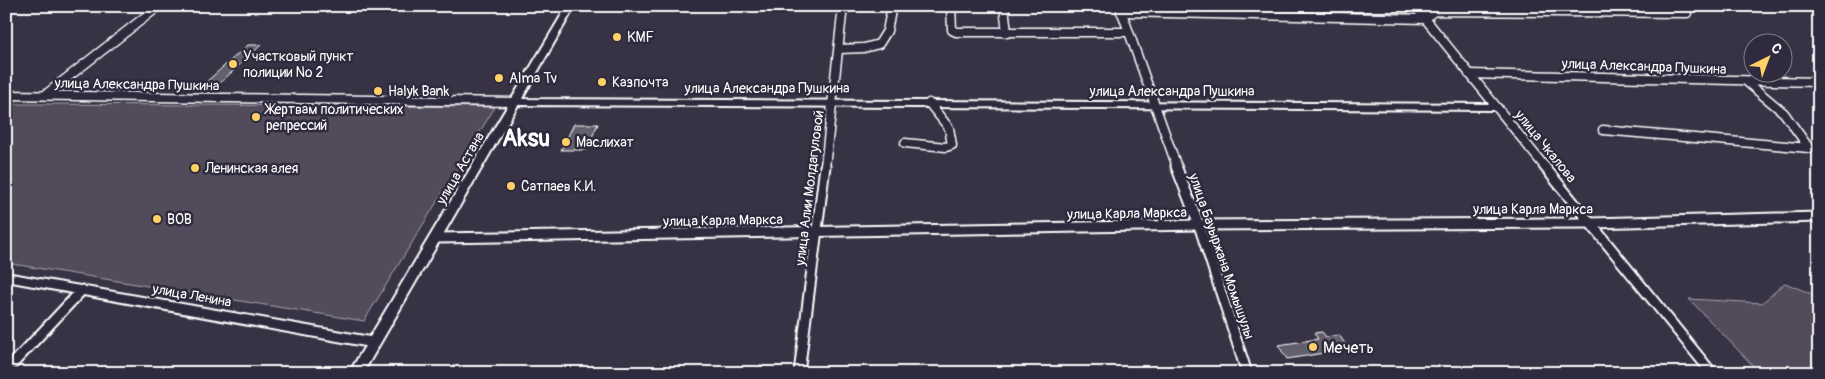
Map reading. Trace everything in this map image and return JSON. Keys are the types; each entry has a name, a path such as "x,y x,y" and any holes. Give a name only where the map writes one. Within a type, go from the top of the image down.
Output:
{"street":[{"path":"45,95 159,6"},
{"name":"улица Астана","path":"356,373 437,238 571,6"},
{"name":"улица Алии Молдагуловой","path":"799,373 818,233 843,6"},
{"path":"839,49 871,48 882,42 889,30 892,6"},
{"path":"951,6 952,30 956,32 1128,32"},
{"path":"1004,6 1007,33"},
{"path":"1315,6 1322,16"},
{"name":"улица Чкалова","path":"1415,6 1712,373"},
{"path":"1121,9 1425,19 1434,11 1687,14 1679,6"},
{"name":"улица Бауыржана Момышулы","path":"1121,9 1153,105 1198,225 1247,373"},
{"name":"улица Александра Пушкина","path":"1469,74 1742,82"},
{"path":"1603,130 1809,148 1784,113 1747,82"},
{"name":"улица Александра Пушкина","path":"1792,82 1819,82"},
{"name":"улица Александра Пушкина","path":"6,95 515,102 832,102 1497,107"},
{"path":"905,143 946,147 952,145 949,128 929,103"},
{"name":"улица Карла Маркса","path":"437,238 818,233 1198,225 1591,223 1819,218"},
{"name":"улица Ленина","path":"6,277 373,343"},
{"path":"6,370 82,290"}],"shaded area":[{"path":"6,104 495,107 364,321 6,263"},
{"path":"1785,283 1819,297 1819,373 1760,373 1689,299 1762,303"}],"building":[{"name":"Участковый пункт полиции № 2","path":"248,45 261,45 220,83 205,83"},
{"name":"Маслихат","path":"574,124 598,124 586,150 561,150"},
{"name":"Мечеть","path":"1322,332 1326,337 1339,335 1349,349 1287,359 1278,345 1318,339 1314,333"}],"place":[{"name":"KMF","path":"617,37"},
{"name":"Участковый пункт полиции № 2","path":"233,64"},
{"name":"Alma Tv","path":"499,78"},
{"name":"Казпочта","path":"602,82"},
{"name":"Halyk Bank","path":"378,91"},
{"name":"Жертвам политических репрессий","path":"256,117"},
{"name":"Маслихат","path":"566,142"},
{"name":"Ленинская алея","path":"195,168"},
{"name":"Сатпаев К.И.","path":"511,186"},
{"name":"ВОВ","path":"157,219"},
{"name":"Мечеть","path":"1313,347"}],"district":[{"name":"Aksu","path":"526,138"}]}
